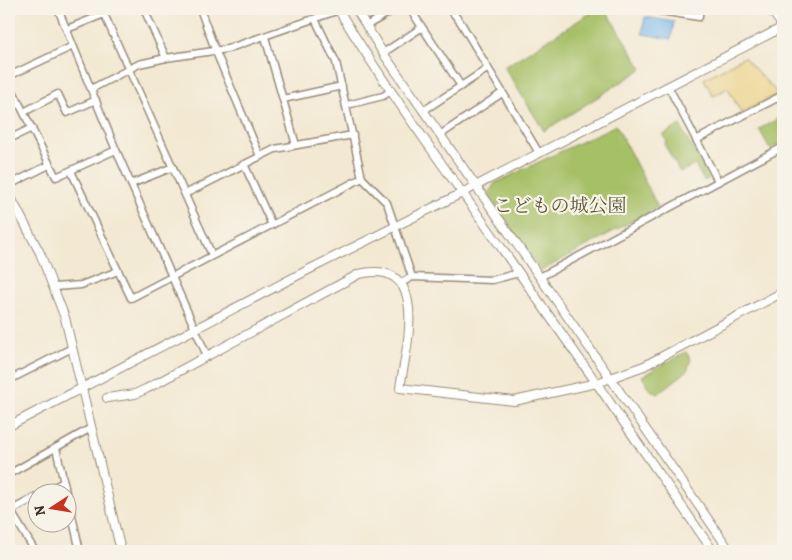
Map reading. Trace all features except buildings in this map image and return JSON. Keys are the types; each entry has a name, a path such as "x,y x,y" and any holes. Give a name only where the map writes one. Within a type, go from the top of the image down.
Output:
{"street":[{"path":"58,9 116,150 207,356"},
{"path":"144,9 166,58"},
{"path":"200,9 260,156"},
{"path":"91,89 139,64 166,58 216,52 265,37 340,9 391,91 713,551"},
{"path":"356,9 383,53 423,111 612,379 730,551"},
{"path":"366,26 395,9"},
{"path":"410,9 461,86"},
{"path":"450,9 539,153"},
{"path":"648,9 698,17 699,9"},
{"path":"9,426 195,328 783,27 770,9"},
{"path":"66,29 104,14 212,255"},
{"path":"315,19 336,62 362,178 386,203 412,277"},
{"path":"383,53 421,28"},
{"path":"265,37 296,145"},
{"path":"9,76 73,46"},
{"path":"423,111 487,69"},
{"path":"9,83 56,177 116,150"},
{"path":"283,99 342,86"},
{"path":"668,86 718,182"},
{"path":"347,105 383,96 391,91"},
{"path":"440,135 502,93"},
{"path":"24,112 58,94 67,113 96,100"},
{"path":"696,140 781,96 783,98"},
{"path":"9,139 32,128"},
{"path":"185,194 275,149 353,135"},
{"path":"540,277 783,148"},
{"path":"9,184 49,164"},
{"path":"244,164 272,225"},
{"path":"131,184 173,167"},
{"path":"71,171 131,298 362,178"},
{"path":"10,198 40,253 65,318 121,551"},
{"path":"54,287 81,286 118,270"},
{"path":"107,398 135,394 146,389 359,274 373,271 389,274 401,283 408,299 410,315 400,388 514,401 612,379 660,358 783,292"},
{"path":"401,283 412,277 492,280 519,273"},
{"path":"9,380 72,348"},
{"path":"9,474 91,428"},
{"path":"56,448 64,482"},
{"path":"28,501 10,510 35,551"},
{"path":"76,532 80,551"}],"green space":[{"path":"597,9 605,9 642,69 544,131 504,67"},
{"path":"783,116 783,142 770,149 759,129"},
{"name":"こどもの城公園","path":"616,125 658,207 541,271 488,194 495,183"},
{"path":"680,125 709,179 704,181 695,165 680,172 664,144 667,142 663,135"},
{"path":"686,352 691,360 687,371 658,394 649,389 642,376"}],"sand":[{"path":"744,57 778,94 741,113 728,88 713,96 704,79"}],"water":[{"path":"645,17 674,22 671,39 642,34"}]}
